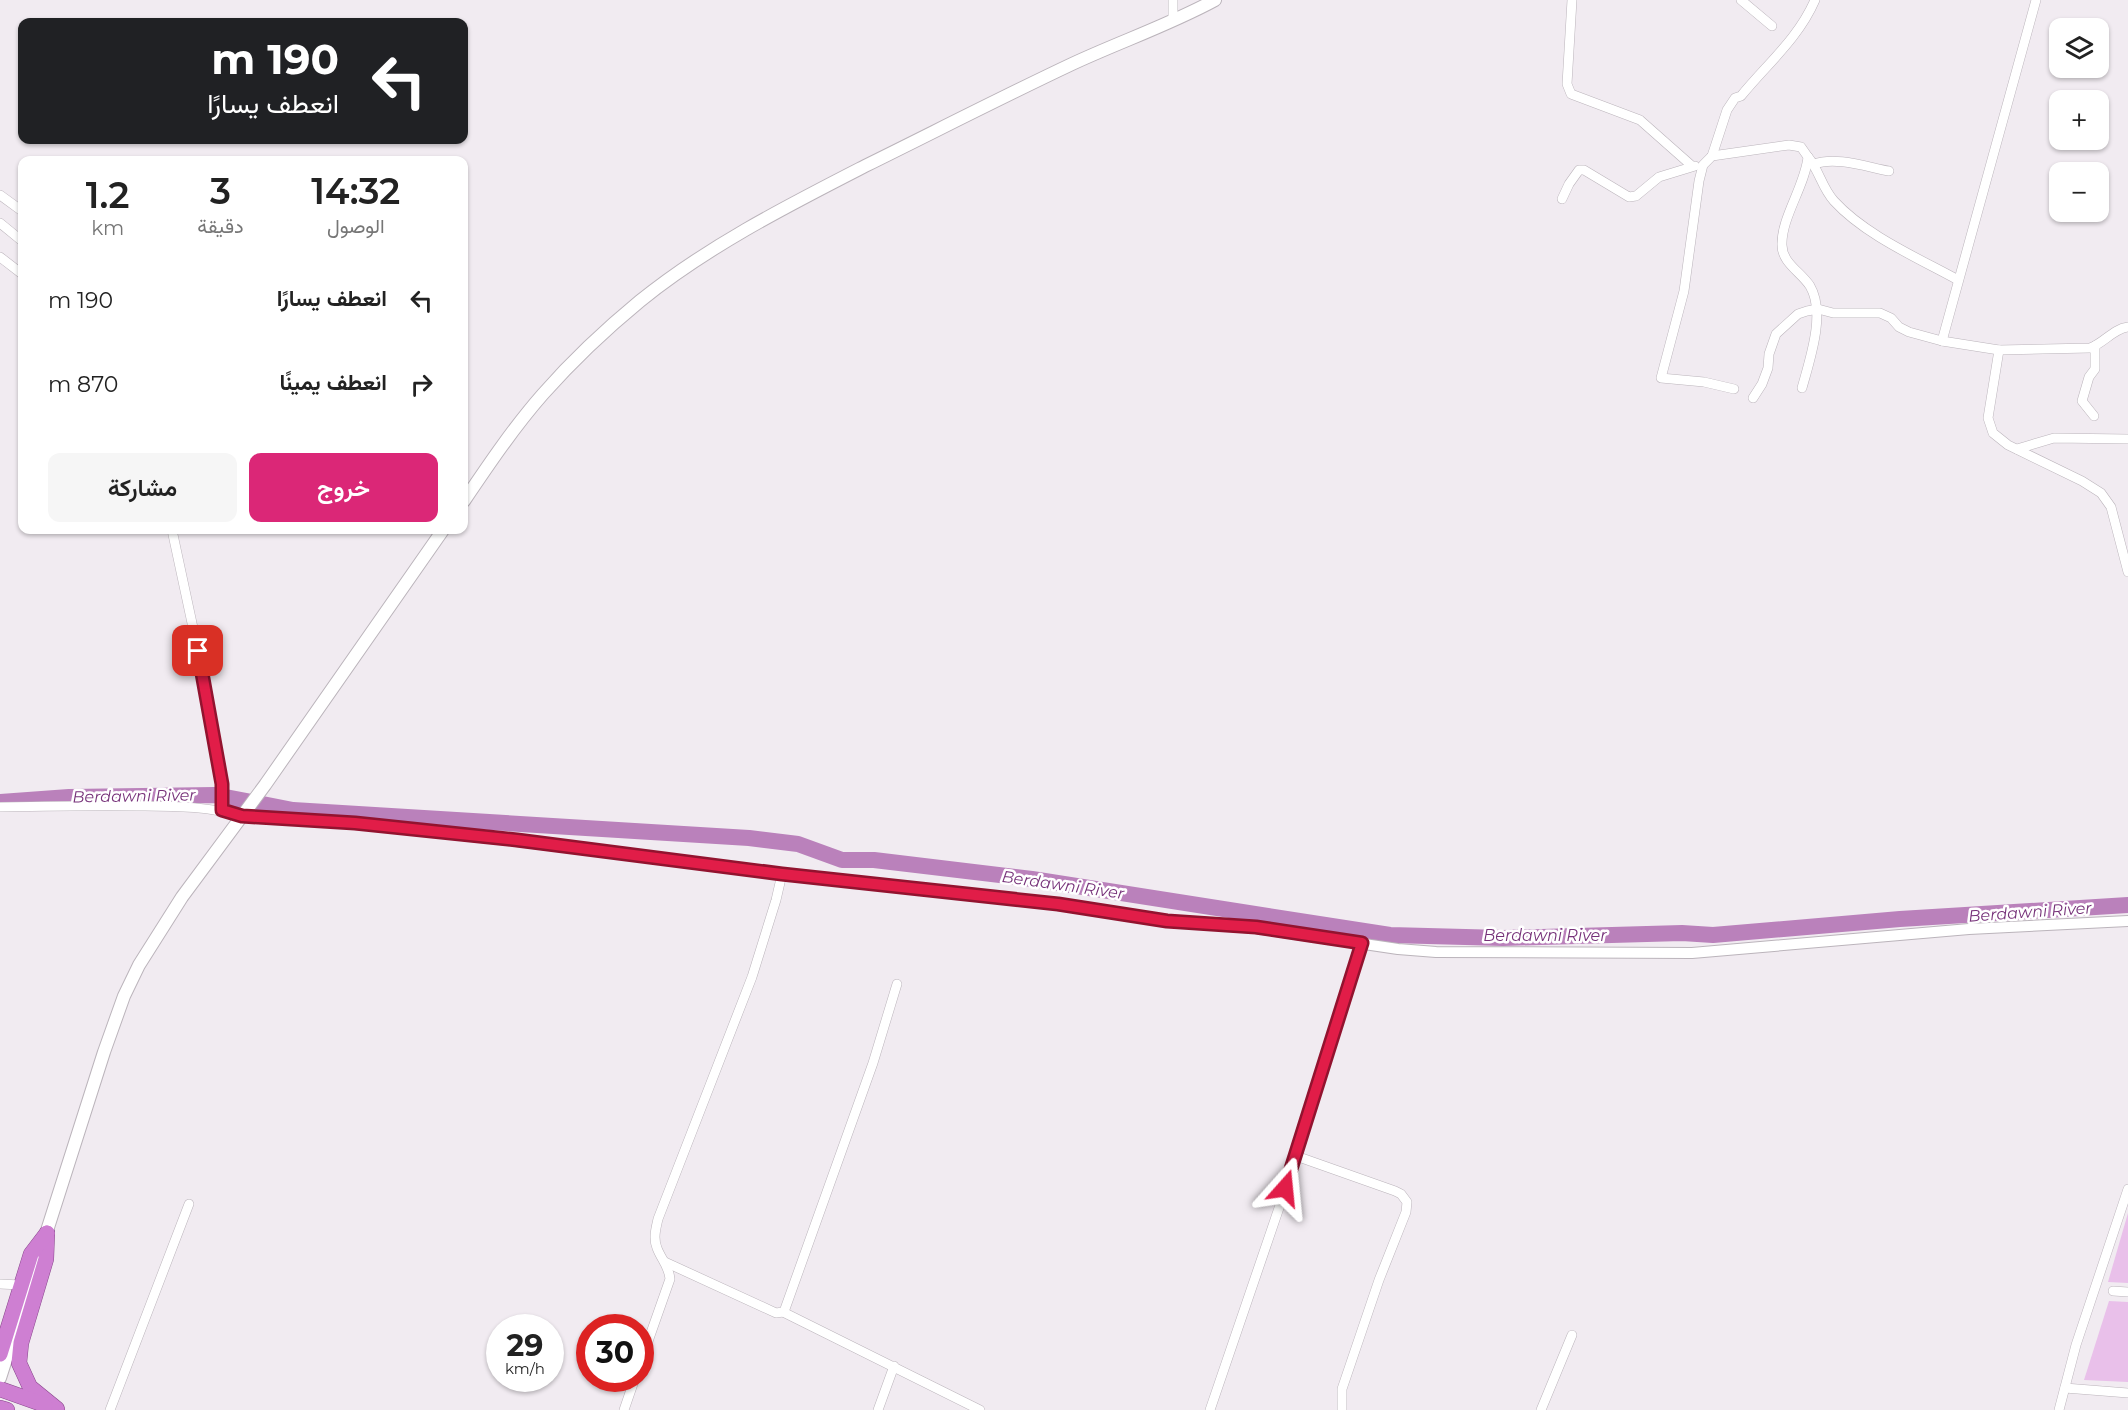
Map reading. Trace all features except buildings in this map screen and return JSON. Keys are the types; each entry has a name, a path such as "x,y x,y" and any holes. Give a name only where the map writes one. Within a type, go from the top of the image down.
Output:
{"highway":[{"path":"0,1354 31,1254 46,1233"},
{"path":"46,1233 46,1259 21,1342 19,1363 30,1387 58,1409"},
{"path":"0,1389 58,1409"},
{"path":"0,1408 7,1410"}],"main road":[{"path":"468,495 519,424 551,386 611,326 697,259 790,204 948,124 1107,47 1173,21 1215,0"},
{"path":"0,1378 104,1052 129,986 158,933 265,785 440,534"}],"street":[{"path":"1173,0 1173,21"},
{"path":"1572,0 1567,84 1571,93 1640,120 1692,166"},
{"path":"1742,0 1772,26"},
{"path":"1734,389 1704,382 1661,378 1684,291 1698,188 1703,165 1712,156 1732,102 1741,96 1791,41 1803,25 1815,0"},
{"path":"1942,341 2036,0"},
{"path":"1712,156 1789,145 1801,147 1828,193 1847,213 1874,233 1958,280"},
{"path":"1811,161 1857,164 1889,171"},
{"path":"1802,388 1812,349 1818,309 1810,286 1787,260 1782,248 1785,230 1811,161"},
{"path":"1562,199 1579,170 1584,170 1629,197 1636,196 1659,177 1692,166 1703,165"},
{"path":"0,195 18,208"},
{"path":"0,223 18,238"},
{"path":"0,257 18,271"},
{"path":"1753,398 1768,368 1769,354 1776,334 1798,314 1818,309 1833,313 1880,313 1891,318 1899,327 1909,332 1942,341 1999,350 2095,346 2115,331 2128,327"},
{"path":"2094,416 2082,401 2089,377 2095,369 2095,346"},
{"path":"1999,350 1989,407 1989,426 1999,439 2101,493 2110,507 2128,572"},
{"path":"2017,449 2054,438 2128,440"},
{"path":"173,534 198,651 222,784 222,810"},
{"path":"0,807 85,804 183,807 355,823 1058,904 1167,921 1256,927 1398,949 1436,952 1692,953 1969,929 2128,921"},
{"path":"654,1326 669,1285 669,1274 665,1262 656,1246 658,1219 752,977 782,874"},
{"path":"1210,1410 1296,1156 1362,943"},
{"path":"783,1312 788,1304 873,1064 897,984"},
{"path":"1296,1156 1395,1191 1401,1194 1407,1202 1406,1212 1379,1280 1342,1389 1342,1410"},
{"path":"2059,1410 2076,1345 2128,1189"},
{"path":"110,1410 189,1204"},
{"path":"665,1262 770,1310 783,1312 980,1410"},
{"path":"0,1284 21,1285"},
{"path":"2113,1291 2128,1292"},
{"path":"1541,1410 1572,1335"},
{"path":"878,1410 894,1366"},
{"path":"2065,1388 2128,1393"},
{"path":"624,1410 630,1392"}],"shaded area":[{"path":"2128,1213 2128,1283 2108,1282"},
{"path":"2109,1301 2128,1302 2128,1382 2084,1380"}],"waterway":[{"name":"Berdawni River","path":"0,802 69,797 215,795 293,810 749,838 798,844 842,860 874,860 1032,879 1390,935 1503,938 1682,933 1713,935 1900,919 2128,905"}],"route":[{"path":"198,651 222,784 222,810 242,816 355,823 517,840 782,874 1058,904 1167,921 1256,927 1362,943 1325,1067 1285,1188"}]}
